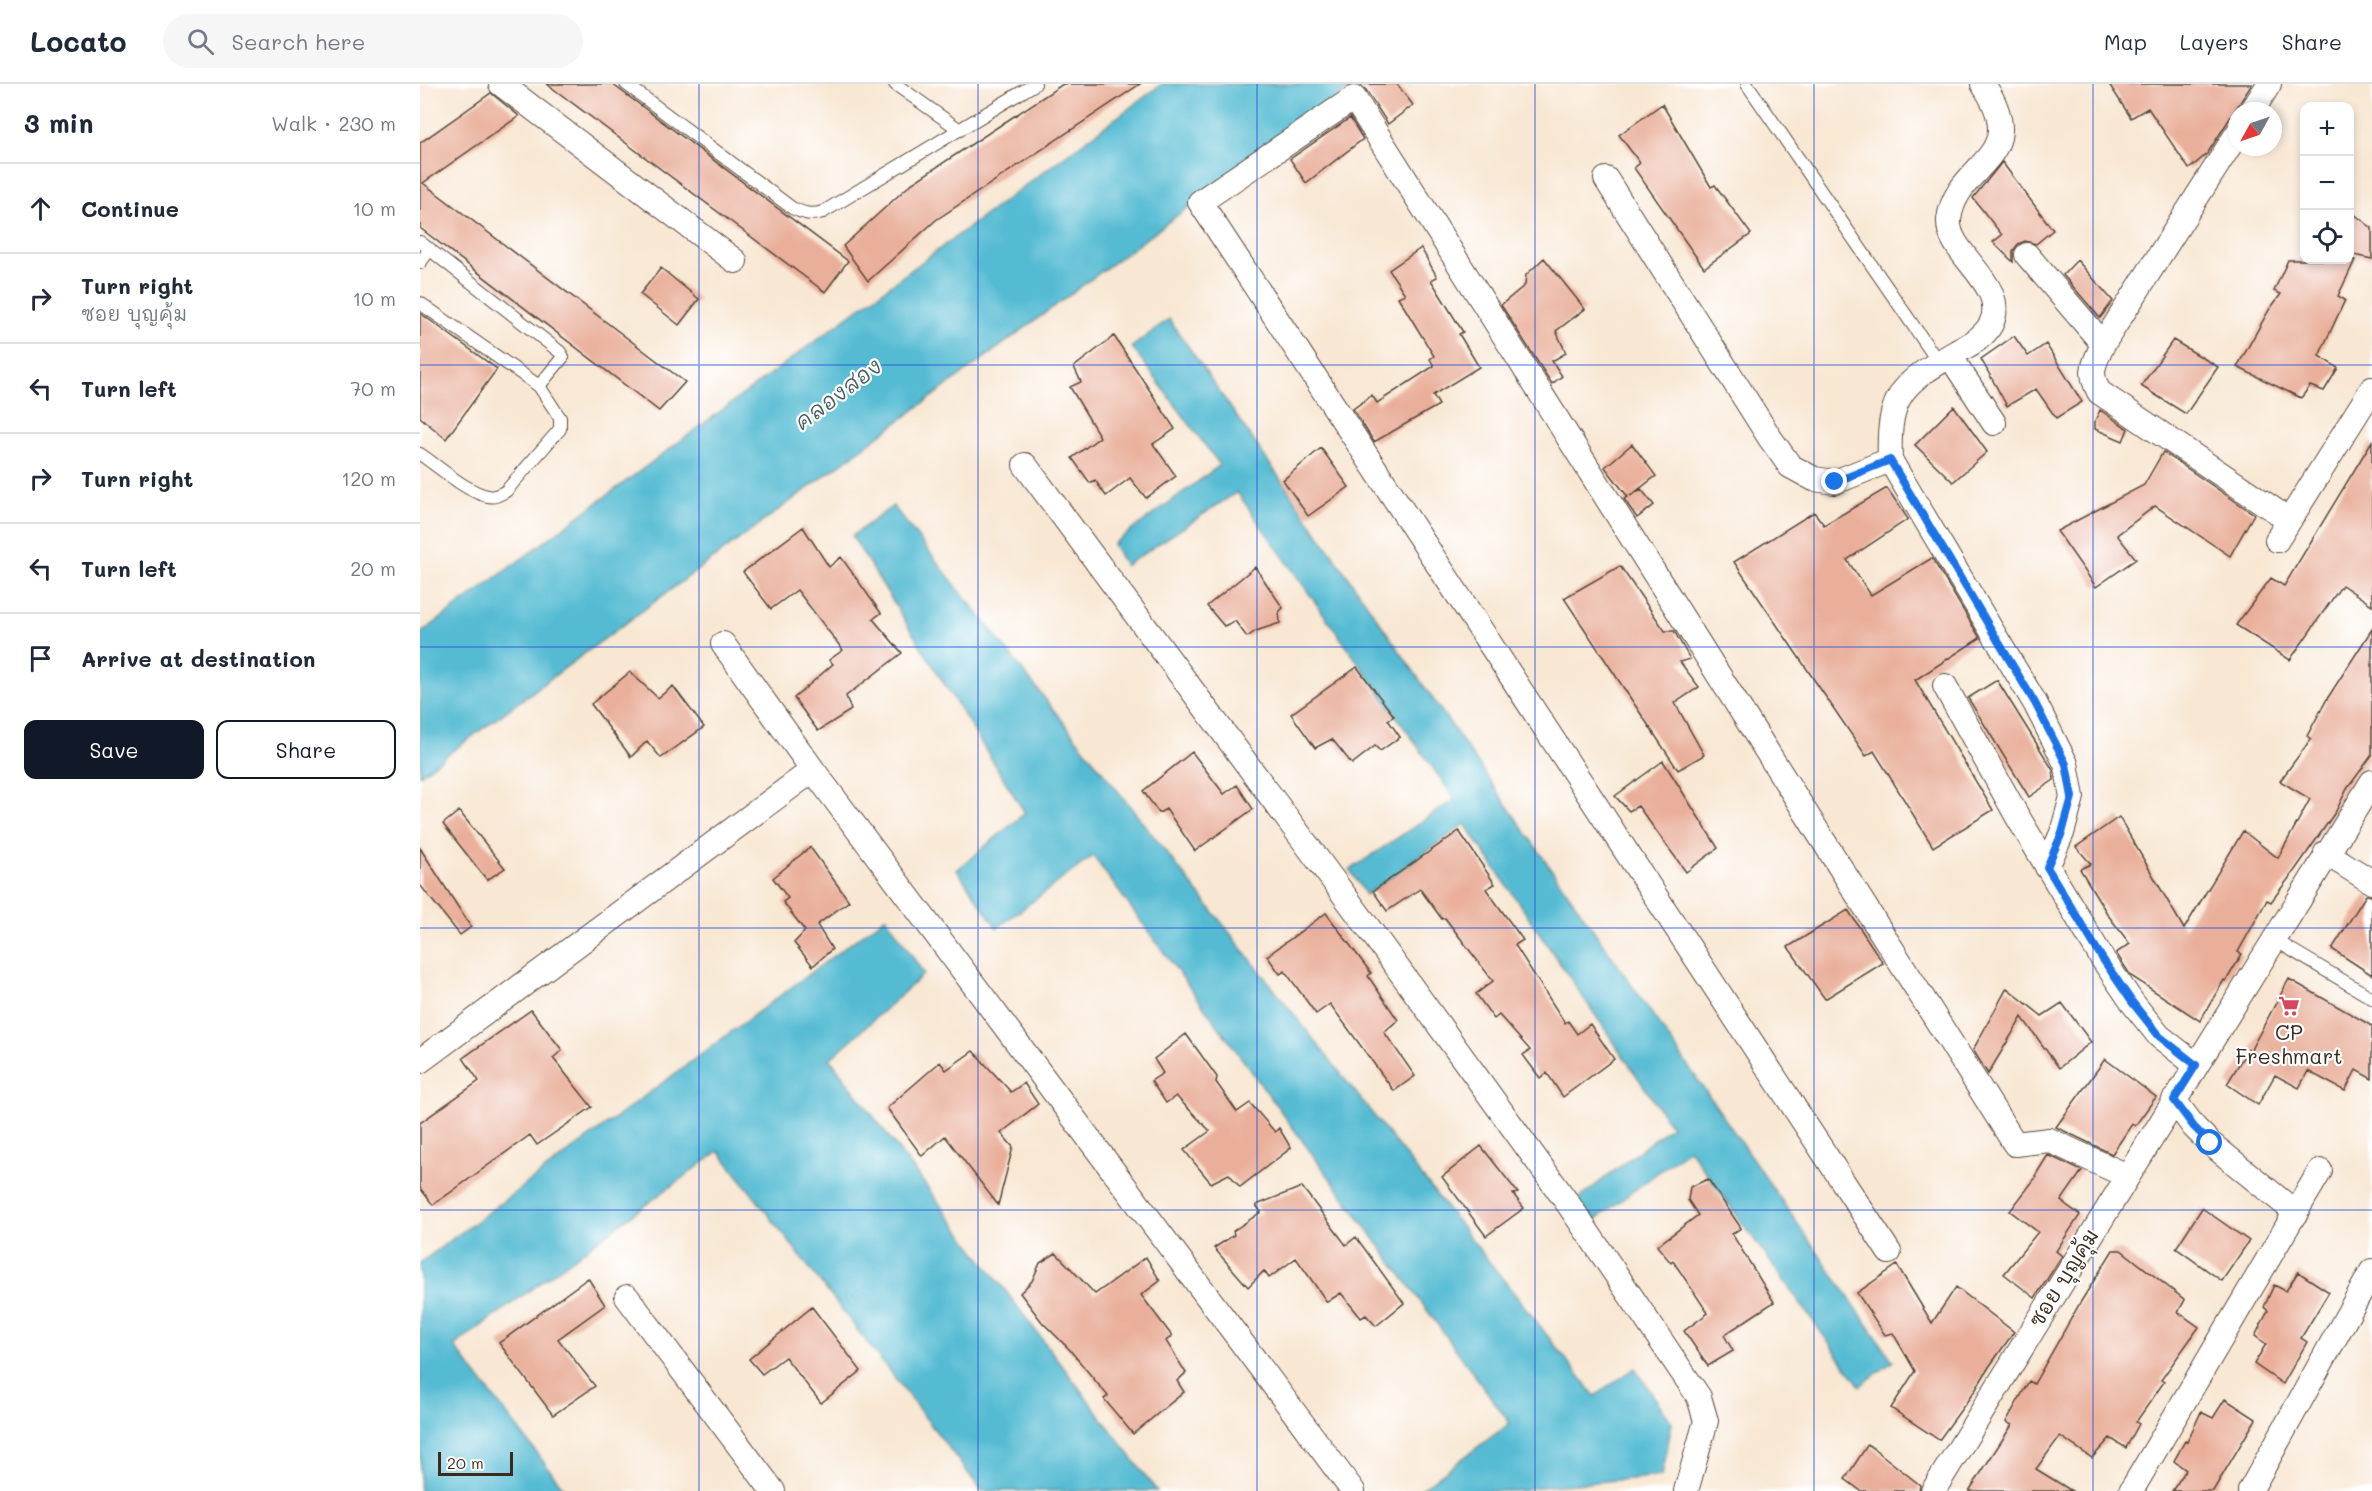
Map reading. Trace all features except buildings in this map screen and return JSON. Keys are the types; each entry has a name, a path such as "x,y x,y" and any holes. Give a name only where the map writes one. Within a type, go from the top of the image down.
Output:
{"street":[{"path":"501,84 735,261"},
{"path":"1983,84 1993,98 2001,119 1999,137 1991,154 1962,190 1951,208 1948,230 1991,292 1996,310 1990,326 1977,340 1916,376 1898,395 1889,432 1890,460 2035,703 2066,764 2072,797 2062,833 2047,867"},
{"path":"2258,102 2269,84"},
{"path":"1889,1252 1200,202 1354,98 2015,1144 2049,1140 2127,1176"},
{"path":"2228,148 2103,344 2094,365 2092,378 2099,392 2283,530 2372,389"},
{"path":"1606,179 1790,466 1814,479 1835,482 1890,460"},
{"path":"2027,255 2103,344"},
{"path":"1944,359 1994,423"},
{"path":"1025,465 1366,924 1569,1205 1699,1396 1706,1421 1686,1491"},
{"path":"723,644 813,770 1353,1491"},
{"path":"1945,686 2047,867 2102,958 2159,1036 2196,1065"},
{"path":"420,1061 813,770"},
{"name":"ซอย บุญคุ้ม","path":"1934,1491 2372,782"},
{"path":"2326,854 2372,882"},
{"path":"2174,1100 2194,1127 2210,1143 2296,1213"},
{"path":"2131,1491 2320,1171"},
{"path":"2250,1491 2372,1271"},
{"path":"627,1297 773,1491"}],"lane":[{"path":"626,84 792,208 804,214 814,215 823,212 1035,84"},
{"path":"895,84 960,130"},
{"path":"1747,84 1944,359"},
{"path":"420,263 425,245 560,351 563,357 539,386"},
{"path":"420,303 539,386 560,418 560,429 506,491 495,497 473,490 420,454"},
{"path":"2273,939 2372,998"}],"water":[{"name":"คลองสอง","path":"1162,84 1355,84 420,775 420,634"},
{"path":"1169,319 1893,1361 1860,1386 1689,1149 1591,1223 1576,1201 1671,1126 1465,824 1366,895 1350,870 1455,799 1237,492 1125,566 1113,544 1220,465 1132,347"},
{"path":"893,506 1595,1396 1635,1368 1672,1423 1662,1476 1530,1488 1524,1491 1419,1491 1510,1423 1093,856 997,928 957,870 1025,813 852,536"},
{"path":"886,917 924,974 830,1059 1157,1491 982,1491 719,1151 454,1346 566,1491 420,1491 420,1263"}],"place":[{"name":"CP Freshmart","path":"2289,1006"}],"route":[{"path":"1835,482 1890,460 2035,703 2066,764 2072,797 2062,833 2047,867 2102,958 2132,1002 2159,1036 2196,1065 2174,1100 2194,1127 2210,1143"}]}
